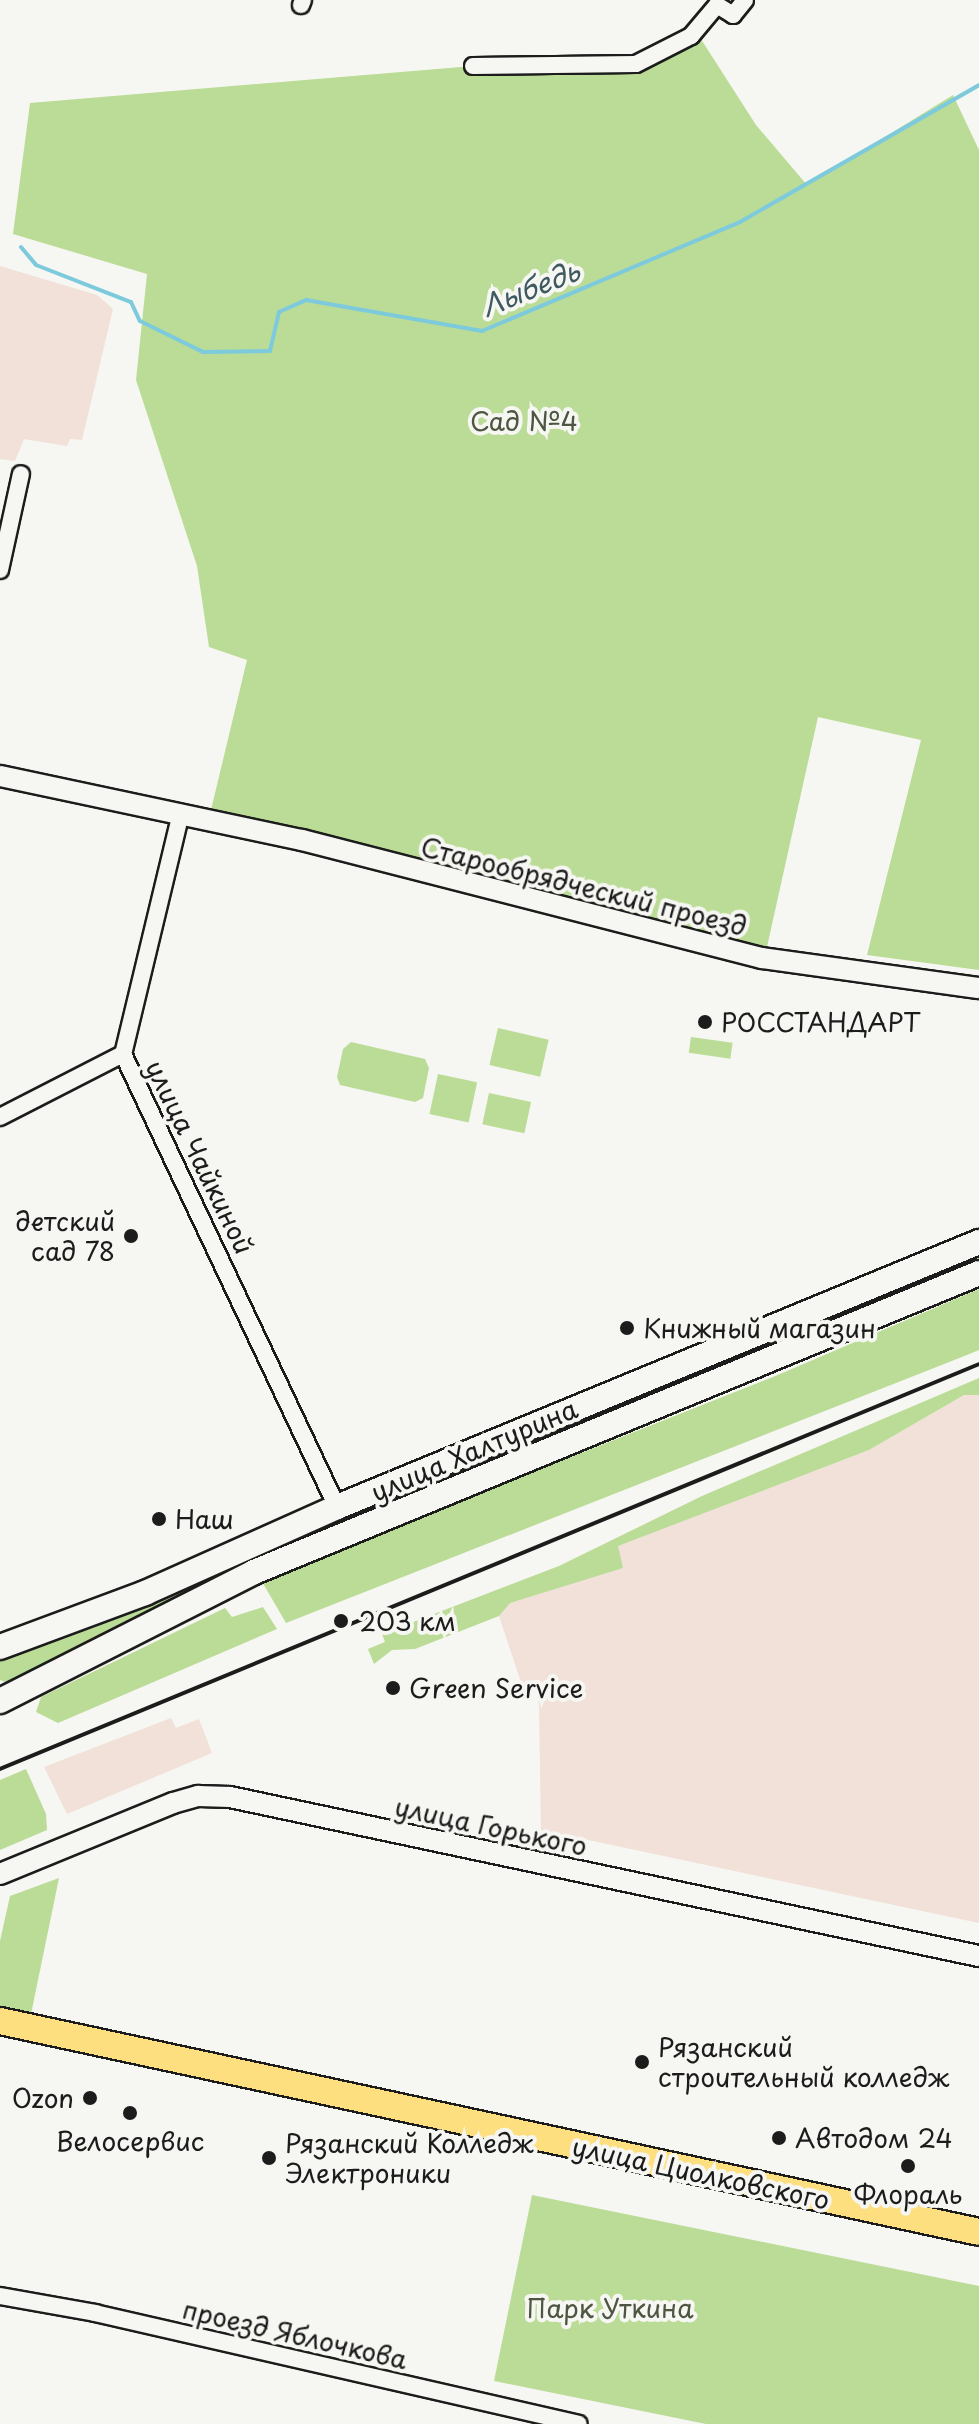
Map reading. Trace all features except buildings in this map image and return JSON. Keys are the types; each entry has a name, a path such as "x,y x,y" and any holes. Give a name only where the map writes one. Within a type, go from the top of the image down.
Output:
{"main road":[{"name":"улица Халтурина","path":"0,1647 145,1593 337,1507 979,1242"},
{"name":"улица Халтурина","path":"0,1701 254,1572 979,1273"},
{"name":"улица Циолковского","path":"0,2021 979,2232"},
{"name":"улица Циолковского","path":"0,2040 979,2249"}],"street":[{"path":"473,66 636,64 691,36 717,5 733,15 745,0"},
{"path":"0,570 21,474"},
{"name":"Старообрядческий проезд","path":"0,776 181,813 752,956 979,988"},
{"name":"улица Чайкиной","path":"181,813 123,1054 337,1507"},
{"path":"0,1117 123,1054"},
{"name":"улица Горького","path":"1,1875 173,1803 198,1796 230,1797 979,1956"},
{"name":"проезд Яблочкова","path":"0,2296 578,2424"}],"shaded area":[{"path":"0,266 97,295 113,309 82,440 70,439 67,446 24,439 15,461 0,459"},
{"path":"964,1395 979,1395 979,1923 541,1830 539,1705 535,1688 524,1691 499,1616 509,1603 622,1568 617,1546 869,1450"},
{"path":"171,1718 176,1728 199,1719 212,1753 67,1814 44,1767"}],"green space":[{"name":"Сад №4","path":"697,33 756,125 807,185 953,95 979,150 979,970 867,955 921,740 818,717 767,947 211,810 247,660 209,647 197,566 136,380 147,274 13,234 30,103 473,66 636,64"},
{"path":"498,1028 549,1040 540,1077 489,1065"},
{"path":"691,1037 733,1043 730,1059 689,1053"},
{"path":"351,1042 425,1059 429,1068 423,1098 415,1102 340,1085 337,1077 343,1049"},
{"path":"438,1074 477,1082 469,1122 429,1114"},
{"path":"489,1093 531,1102 524,1133 482,1124"},
{"path":"979,1252 979,1263 13,1685 0,1680 0,1655"},
{"path":"979,1289 979,1350 967,1355 286,1623 261,1580 773,1377"},
{"path":"979,1378 979,1395 964,1395 869,1450 618,1546 623,1568 510,1603 499,1616 415,1649 392,1650 374,1664 368,1649 385,1642 382,1634 559,1566 702,1496"},
{"path":"263,1607 277,1629 58,1723 36,1712 41,1697 225,1608 232,1617"},
{"path":"26,1769 46,1814 47,1830 0,1850 0,1780"},
{"path":"59,1878 30,2019 9,2014 0,2007 0,1941 10,1896"},
{"name":"Парк Уткина","path":"532,2195 979,2286 979,2424 706,2424 494,2381"}],"waterway":[{"name":"Лыбедь","path":"21,247 36,265 131,302 140,321 203,352 270,351 279,312 306,300 482,331 740,222 979,85"}],"railway":[{"path":"0,1769 979,1364"}],"place":[{"name":"РОССТАНДАРТ","path":"705,1022"},
{"name":"детский сад 78","path":"131,1236"},
{"name":"Книжный магазин","path":"627,1328"},
{"name":"Наш","path":"159,1519"},
{"name":"203 км","path":"341,1621"},
{"name":"Green Service","path":"393,1688"},
{"name":"Рязанский строительный колледж","path":"642,2062"},
{"name":"Ozon","path":"90,2098"},
{"name":"Велосервис","path":"130,2113"},
{"name":"Автодом 24","path":"779,2138"},
{"name":"Рязанский Колледж Электроники","path":"269,2158"},
{"name":"Флораль","path":"908,2166"}]}
